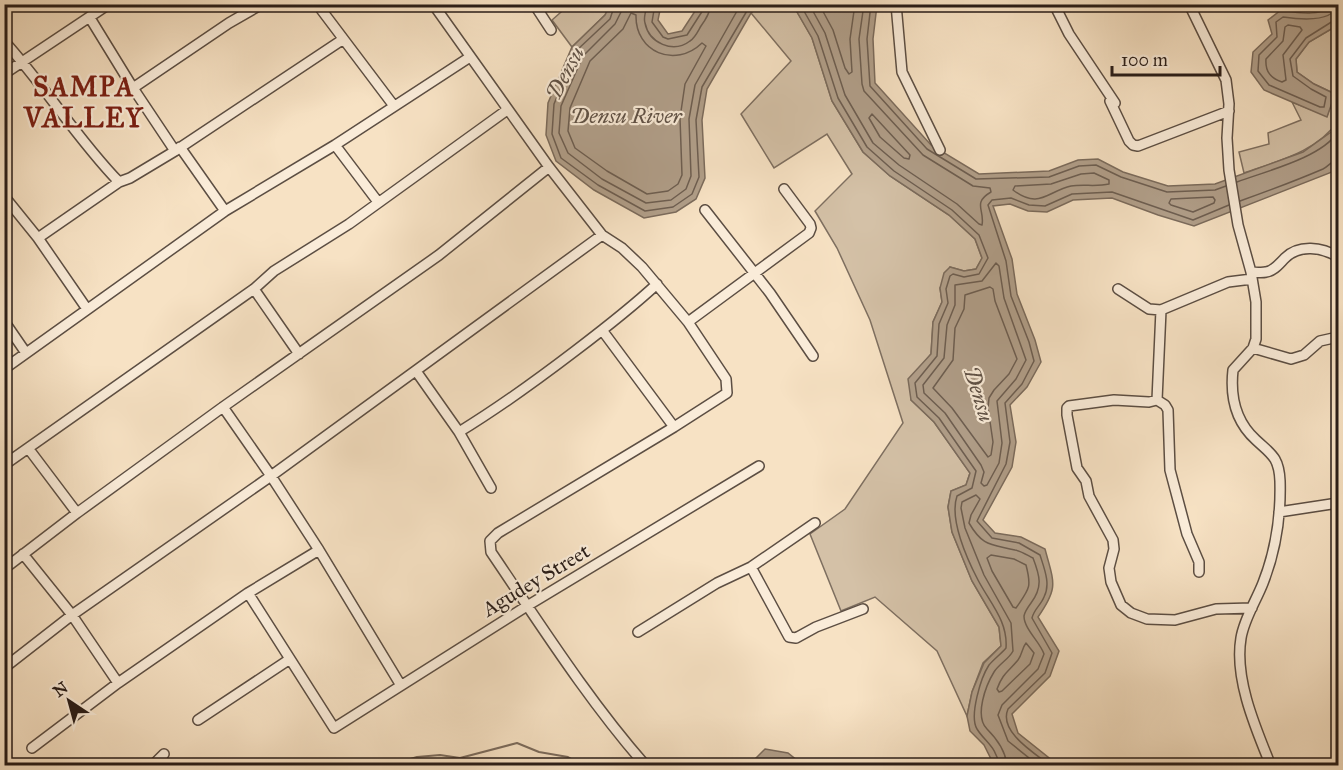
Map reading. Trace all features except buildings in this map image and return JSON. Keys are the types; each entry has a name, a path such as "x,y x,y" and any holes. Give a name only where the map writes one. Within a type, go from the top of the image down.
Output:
{"street":[{"path":"4,74 109,4"},
{"path":"133,88 229,23 262,4"},
{"path":"317,4 394,106"},
{"path":"433,4 507,110 602,235 622,248 657,284 688,322 726,379 727,393 498,533 490,541 491,552 527,606 596,704 646,765"},
{"path":"534,4 551,30"},
{"path":"896,4 902,72 940,150"},
{"path":"1054,4 1069,34 1112,102 1129,141 1133,145 1138,146 1229,111"},
{"path":"1189,4 1223,71 1228,92 1229,170 1252,275 1257,315 1256,339 1253,348 1233,370 1234,406 1237,416 1248,432 1276,459 1280,479 1275,549 1241,638 1239,655 1242,679 1271,765"},
{"path":"90,18 133,88 225,211"},
{"path":"38,238 119,182 130,178 178,149 342,40"},
{"path":"4,41 119,182"},
{"path":"4,369 225,211 335,145 470,57"},
{"path":"6,461 28,448 254,289 274,271 349,224 507,110"},
{"path":"335,145 378,202"},
{"path":"4,569 223,407 439,255 549,167"},
{"path":"688,322 809,233 810,224 784,189"},
{"path":"4,196 38,238 87,309"},
{"path":"705,210 770,294 813,356"},
{"path":"4,668 72,615 271,476 602,235"},
{"path":"1118,289 1149,309 1161,310 1228,282 1265,273 1276,268 1294,250 1304,248 1323,250 1338,257"},
{"path":"459,432 500,407 631,309 657,284"},
{"path":"254,289 299,354"},
{"path":"1157,400 1161,310"},
{"path":"4,321 26,353"},
{"path":"602,330 674,427"},
{"path":"1253,348 1291,359 1304,355 1320,341 1338,337"},
{"path":"416,371 459,432 491,488"},
{"path":"1199,572 1199,562 1187,534 1170,470 1168,410 1165,405 1157,400 1139,402 1114,400 1075,404 1067,408 1077,468 1086,481 1089,496 1113,540 1109,568 1115,596 1120,604 1147,619 1175,620 1216,609 1252,608"},
{"path":"223,407 319,550 400,684"},
{"path":"28,448 77,513"},
{"name":"Agudey Street","path":"290,659 334,729 400,684 759,466"},
{"path":"1279,512 1338,503"},
{"path":"638,632 697,595 751,567 815,523"},
{"path":"32,748 118,683 248,593 319,550"},
{"path":"23,554 72,615 118,683"},
{"path":"751,567 789,638 796,638 816,627 863,609"},
{"path":"198,720 290,659 248,593"},
{"path":"152,765 164,754"}],"shaded area":[{"path":"569,5 610,5 605,15 572,47 552,20"},
{"path":"758,5 793,5 812,38 832,101 863,152 890,176 949,215 975,239 982,258 976,269 964,271 950,267 940,288 942,302 933,322 931,354 922,365 911,400 934,422 970,473 966,485 951,491 948,507 952,532 972,581 999,627 1001,646 983,663 972,692 967,716 937,651 875,597 841,611 810,534 845,509 903,423 870,320 837,248 815,211 852,174 827,134 774,168 741,114 791,61 751,13"},
{"path":"1338,25 1338,121 1319,141 1308,148 1244,173 1239,152 1269,144 1268,133 1301,120 1292,102 1327,116 1335,94 1314,84 1297,72 1296,59 1309,42"}],"water":[{"path":"1333,4 1338,5 1338,25 1309,42 1296,59 1297,72 1314,84 1335,94 1327,117 1264,90 1251,72 1253,52 1272,34 1268,20 1281,10 1315,13"},
{"name":"Densu River","path":"610,5 661,5 658,20 668,34 682,31 699,5 758,5 751,13 707,89 702,120 705,178 696,199 676,212 644,218 594,190 556,161 546,135 548,103 572,47 605,15"},
{"name":"Densu","path":"793,5 877,5 873,39 875,83 931,145 979,174 1049,171 1078,160 1098,159 1123,172 1168,186 1215,184 1303,152 1331,132 1338,121 1338,162 1332,172 1194,226 1112,198 1073,200 1047,212 1028,211 1010,204 993,206 1012,259 1017,294 1041,362 1027,387 1010,405 1016,442 1012,467 983,520 995,533 1021,537 1045,549 1053,584 1045,607 1038,617 1059,651 1050,676 1012,714 1018,733 1058,765 994,765 984,745 970,731 967,716 972,692 984,663 1001,646 999,627 972,581 952,532 948,507 951,491 966,485 970,473 934,422 911,400 908,379 931,354 933,322 942,302 940,288 944,273 950,267 964,271 976,269 982,258 975,239 949,215 890,176 863,152 832,101 812,38"},
{"path":"765,749 788,753 803,765 749,765"}],"waterway":[{"path":"360,766 367,762 390,765 417,757 440,755 460,758 517,743 539,752 568,757 584,766"},
{"path":"240,766 240,763 259,761 289,766"}],"district":[{"name":"SAMPA VALLEY","path":"84,102"}]}
